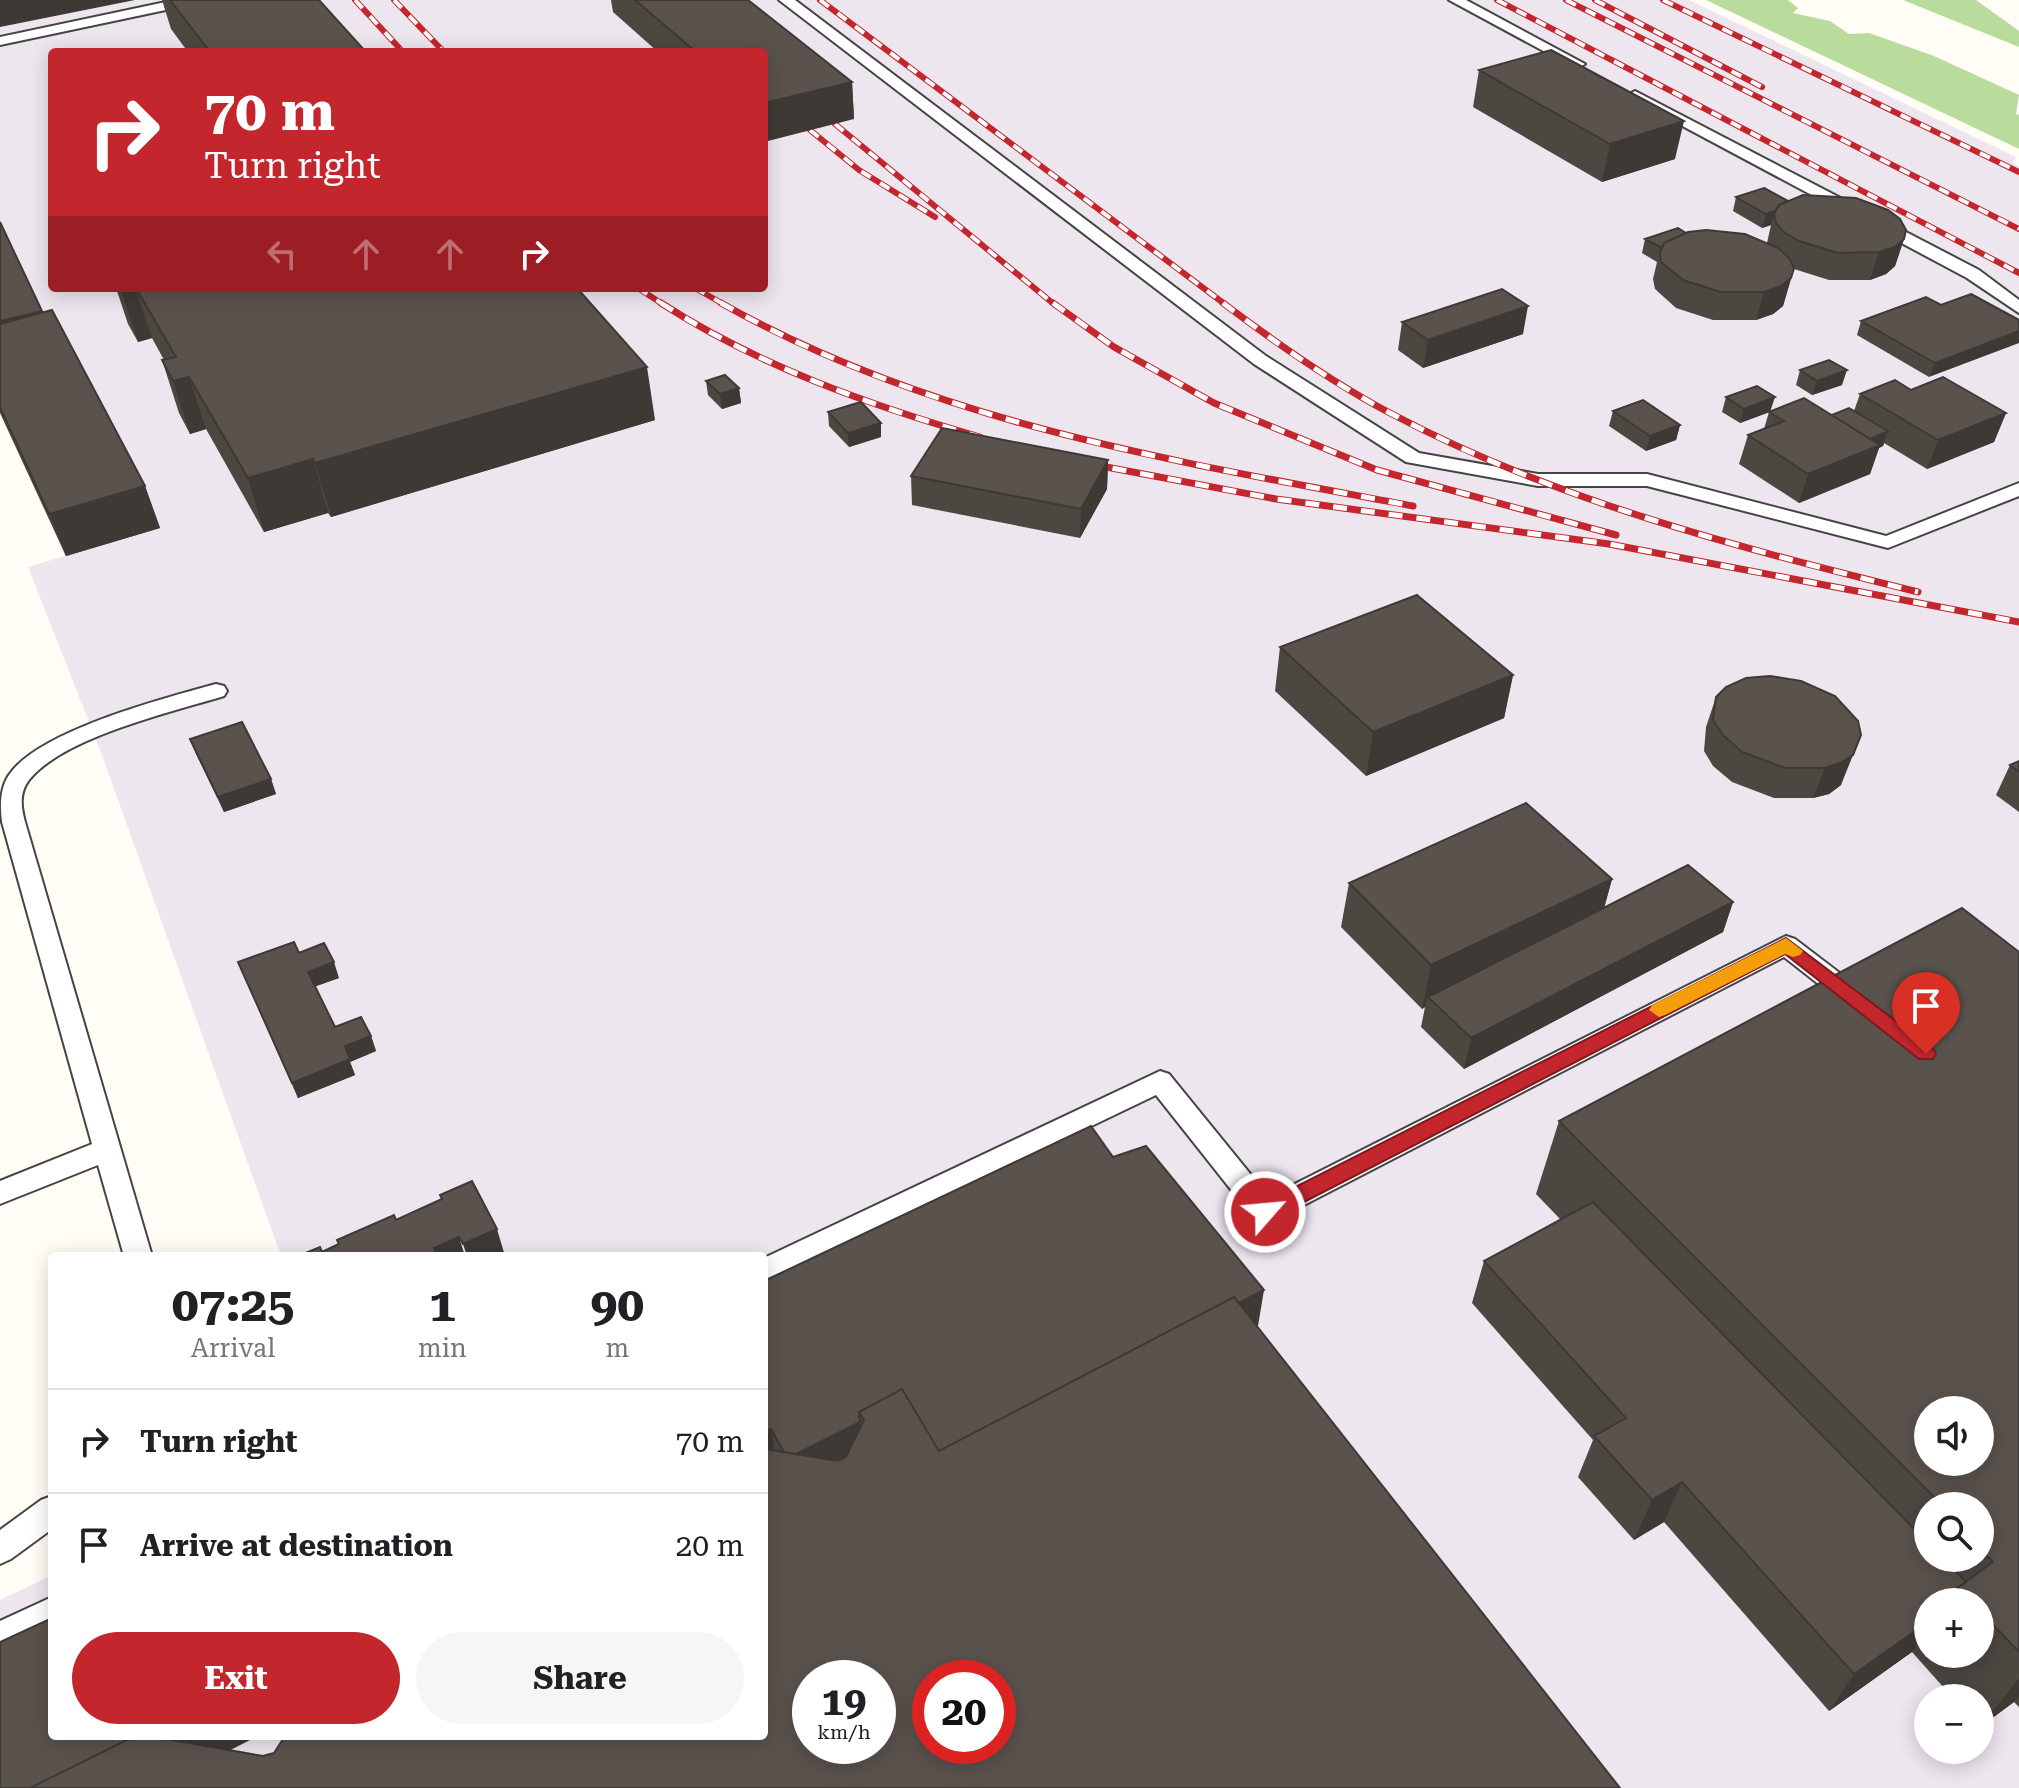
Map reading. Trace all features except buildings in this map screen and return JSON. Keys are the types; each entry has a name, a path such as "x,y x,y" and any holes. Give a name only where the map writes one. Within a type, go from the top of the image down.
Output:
{"lane":[{"path":"0,41 194,0"},
{"path":"786,0 1260,360 1413,458 1538,480 1647,480 1888,542 2019,489"},
{"path":"1456,0 1596,74"},
{"path":"1624,89 1973,274 2019,308"},
{"path":"137,1252 20,846 9,797 17,777 32,762 72,739 216,691"},
{"path":"768,1269 1160,1081 1265,1212 1786,945 1872,1012"},
{"path":"0,1193 107,1150"},
{"path":"0,1549 48,1513"},
{"path":"0,1638 48,1615"}],"shaded area":[{"path":"0,0 1689,0 2016,157 2013,163 2019,166 2019,1788 0,1788 0,1600 48,1577 48,1740 768,1740 768,1252 280,1252 102,755 28,567 65,556 0,413"}],"green space":[{"path":"1706,0 1788,0 1798,8 1793,13 1830,21 1849,34 1869,33 1934,56 2019,95 2016,114 2019,115 2019,149"},
{"path":"1903,0 1976,0 2019,31 2019,47"}],"railway":[{"path":"355,0 399,48"},
{"path":"394,0 440,48"},
{"path":"820,0 1226,305"},
{"path":"1497,0 2019,273"},
{"path":"1566,0 2019,229"},
{"path":"1595,0 1762,87"},
{"path":"1663,0 2019,172"},
{"path":"835,124 1055,305"},
{"path":"810,130 859,170 935,217"},
{"path":"644,292 664,305"},
{"path":"702,292 725,305"},
{"path":"661,303 737,346 816,382 980,437"},
{"path":"721,303 803,345 971,409 1146,454 1413,506"},
{"path":"1053,303 1114,347 1214,403 1377,470 1616,535"},
{"path":"1223,303 1304,361 1368,401 1517,472 1648,519 1918,592"},
{"path":"1085,463 1276,499 1609,544 2019,622"}],"slow traffic":[{"path":"1659,1010 1786,945 1793,951"}],"route":[{"path":"1265,1212 1786,945 1926,1054"}]}
